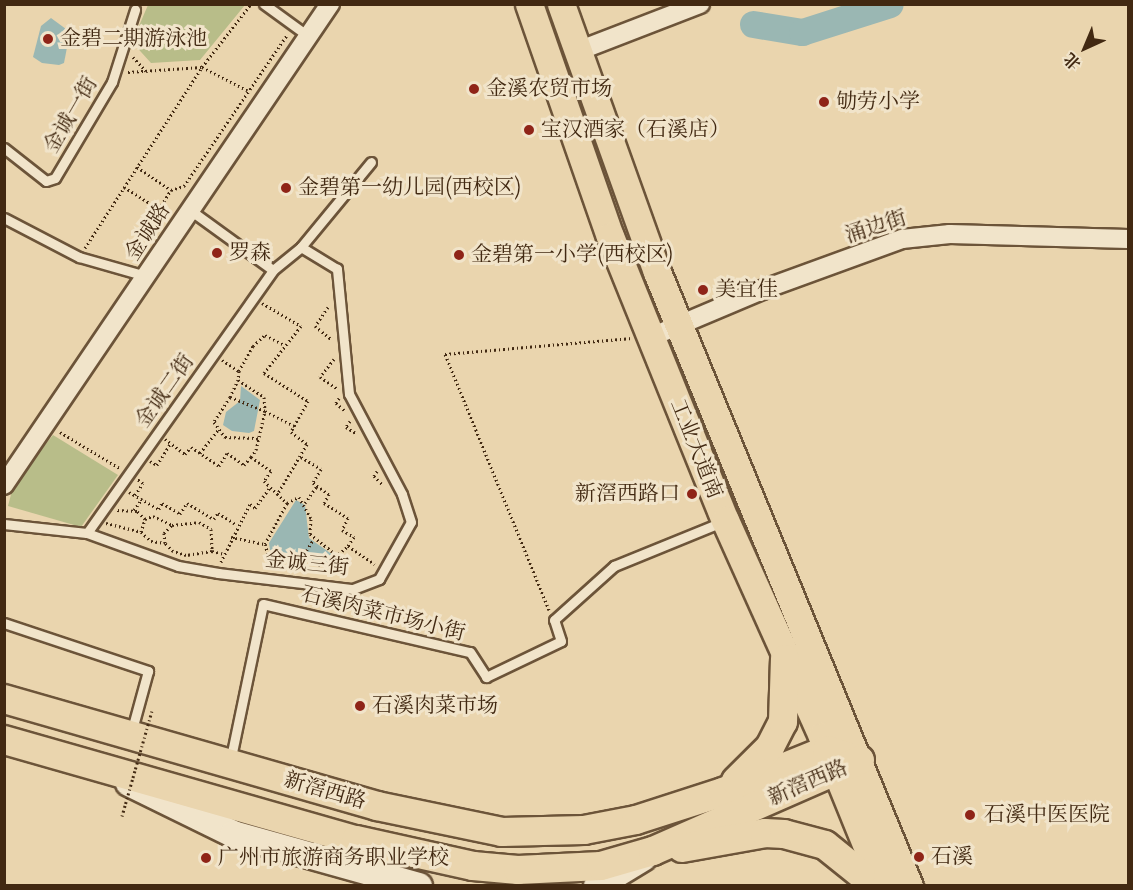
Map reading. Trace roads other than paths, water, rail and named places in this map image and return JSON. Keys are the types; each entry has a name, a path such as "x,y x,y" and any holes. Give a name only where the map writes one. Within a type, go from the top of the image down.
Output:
{"highway":[{"path":"723,792 759,760 779,732 786,704 785,659"},
{"name":"新滘西路","path":"4,699 423,818 502,832 584,830 636,820 723,792 840,760"},
{"name":"新滘西路","path":"4,740 356,840 473,866 569,870 601,866 653,851 840,760"},
{"path":"653,851 712,844 765,833 784,834 825,845 870,882"}],"main road":[{"name":"工业大道南","path":"529,4 610,236 725,520 785,659 840,760 870,882"},
{"path":"561,4 840,760 909,885"},
{"path":"105,770 233,834 419,885"},
{"path":"597,885 653,851"}],"street":[{"name":"金诚路","path":"4,484 263,102 301,31 330,4"},
{"path":"578,51 700,4"},
{"name":"涌边街","path":"651,337 762,290 922,235 1128,239"}],"lane":[{"path":"264,4 301,31"},
{"name":"金诚一街","path":"4,148 46,181 55,178 115,73 134,6"},
{"path":"190,210 273,270 301,247 371,162"},
{"path":"4,218 79,257 147,276"},
{"name":"金诚三街","path":"4,524 87,533 178,566 218,573 353,589 379,579 411,522 402,494 349,394 338,269 301,247"},
{"name":"金诚二街","path":"87,533 273,270"},
{"name":"石溪肉菜市场小街","path":"229,764 263,604 470,652 486,677 561,641 554,620 614,566 725,520"},
{"path":"4,623 148,671 130,735"}],"water":[{"path":"51,18 70,32 64,63 59,65 42,63 33,57 41,26"},
{"path":"241,386 260,400 254,431 249,433 232,431 223,425 226,412 240,401"},
{"path":"296,500 305,505 309,538 333,555 331,566 325,567 304,553 279,555 270,550 269,543"}],"waterway":[{"path":"753,24 802,32 890,4"}],"place":[{"name":"金碧二期游泳池","path":"48,39"},
{"name":"金溪农贸市场","path":"474,89"},
{"name":"劬劳小学","path":"824,102"},
{"name":"宝汉酒家（石溪店）","path":"529,130"},
{"name":"金碧第一幼儿园(西校区)","path":"286,188"},
{"name":"罗森","path":"217,253"},
{"name":"金碧第一小学(西校区)","path":"459,255"},
{"name":"美宜佳","path":"703,290"},
{"name":"新滘西路口","path":"692,494"},
{"name":"石溪肉菜市场","path":"360,706"},
{"name":"石溪中医医院","path":"970,815"},
{"name":"石溪","path":"919,857"},
{"name":"广州市旅游商务职业学校","path":"206,858"}]}
